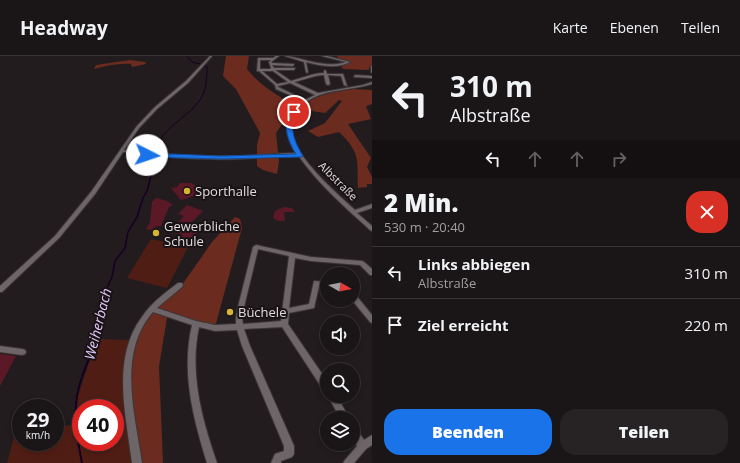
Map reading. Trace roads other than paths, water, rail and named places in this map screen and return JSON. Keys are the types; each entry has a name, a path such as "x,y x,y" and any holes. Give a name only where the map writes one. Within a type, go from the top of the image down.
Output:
{"street":[{"path":"0,290 57,237 93,193 138,127 148,116 187,82 211,56"},
{"path":"270,64 273,59 278,56"},
{"path":"286,56 305,62 323,64 345,64 349,62 323,56"},
{"path":"273,59 262,57 259,59 258,70 276,84 275,86 277,88 305,102"},
{"path":"305,62 307,72"},
{"path":"270,64 293,65"},
{"path":"270,64 272,69 291,82 319,95"},
{"path":"323,64 328,84"},
{"path":"372,67 372,72"},
{"path":"260,71 272,69 294,69"},
{"path":"276,84 304,79 314,74 326,74 342,75 346,85"},
{"path":"355,76 372,77"},
{"name":"Albstraße","path":"372,83 319,95 305,102 294,112 290,120 289,134 299,155 372,229"},
{"path":"361,86 369,89"},
{"path":"287,154 294,146"},
{"path":"122,151 210,157 299,155"},
{"path":"116,161 124,156 134,153"},
{"path":"278,155 299,155"},
{"name":"Albstraße","path":"354,212 372,206"},
{"path":"276,463 278,457 289,454 289,446 246,346 240,327 239,318 256,247 311,259 362,263 372,274"},
{"path":"292,255 284,324 320,378"},
{"path":"286,311 312,306 316,283 320,283"},
{"path":"137,463 127,369 132,342 140,323 152,309 180,285"},
{"path":"360,305 372,320"},
{"path":"152,309 196,324 215,328 284,324"},
{"path":"196,324 192,355 195,400 199,420 212,463"},
{"path":"0,350 22,352"},
{"path":"348,463 363,446 372,439"},
{"path":"360,442 363,446"}],"waterway":[{"name":"Weiherbach","path":"187,56 192,62 200,64"},
{"name":"Weiherbach","path":"155,154 162,137 187,114 202,97 207,75 207,67 204,65"},
{"name":"Weiherbach","path":"96,338 101,301 112,277 115,261 125,248 128,232 137,217 143,198 147,191 153,168"},
{"name":"Weiherbach","path":"82,463 76,431 77,399 82,377 94,347 96,337"}],"place":[{"name":"Sporthalle","path":"187,191"},
{"name":"Gewerbliche Schule","path":"156,233"},
{"name":"Büchele","path":"230,312"}]}
